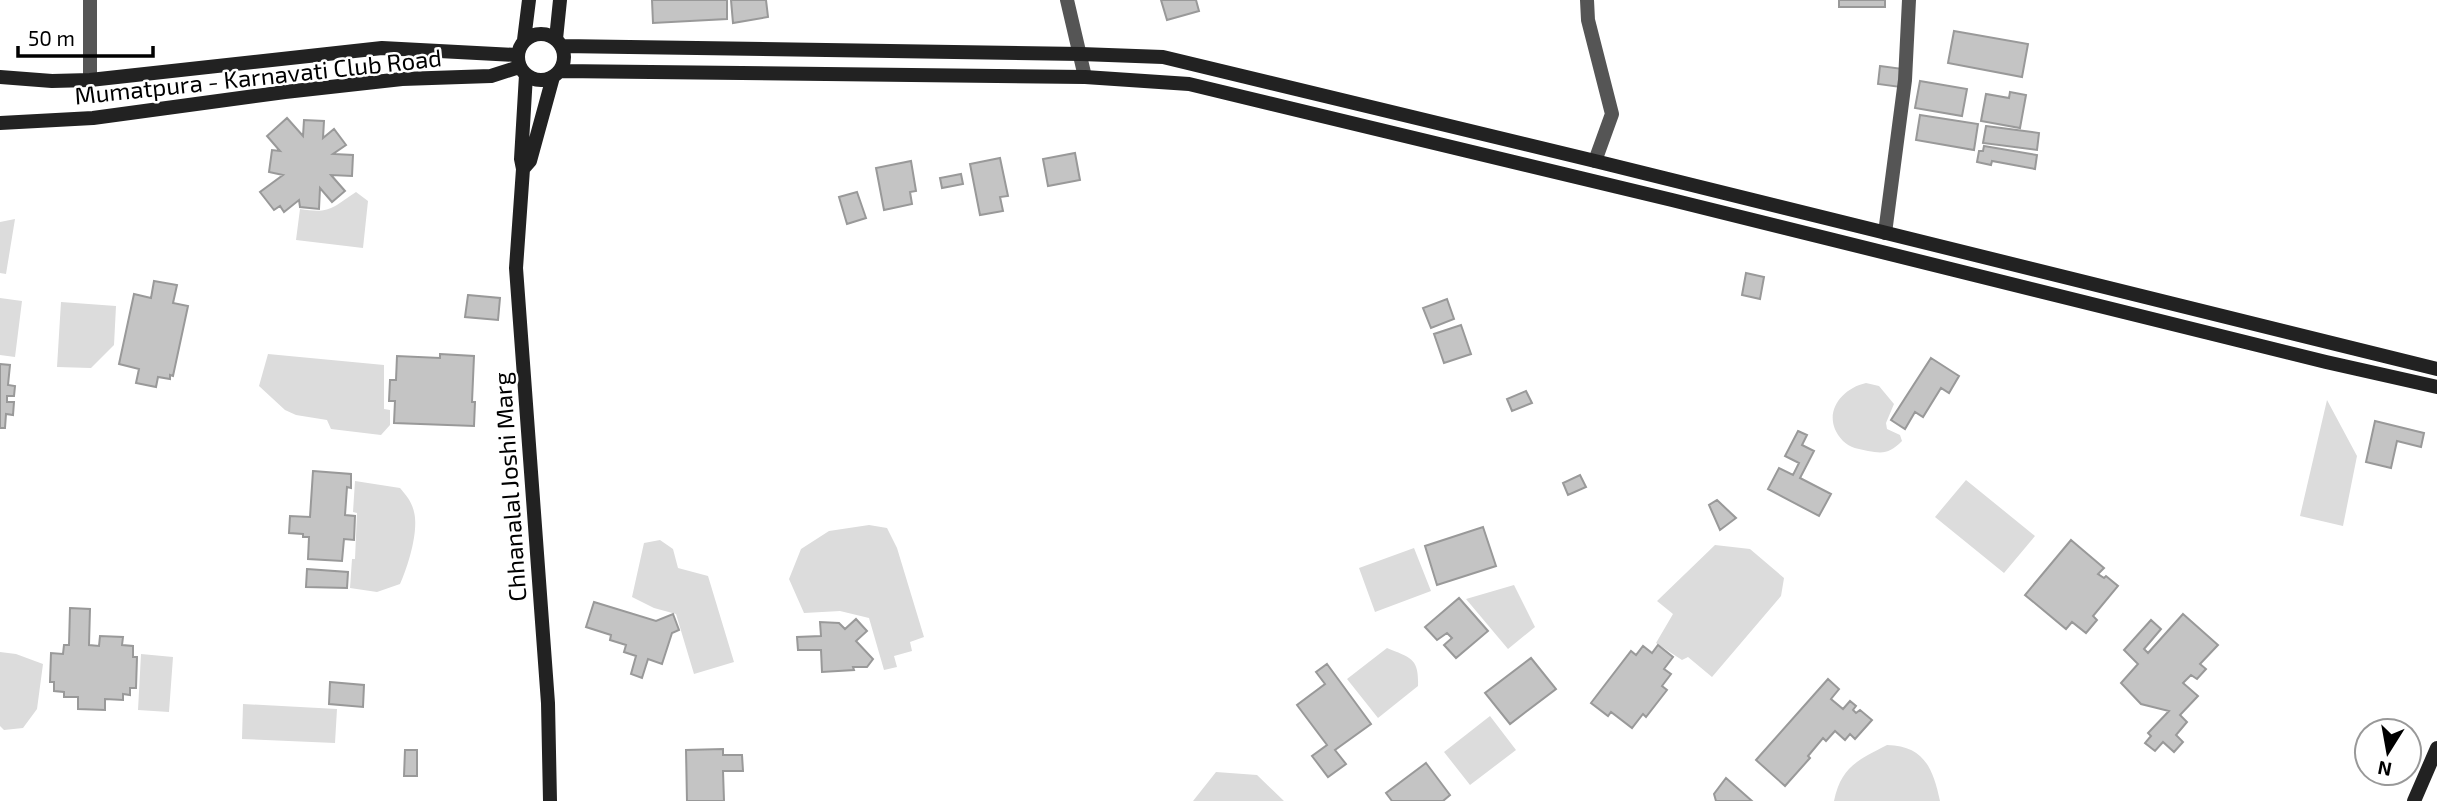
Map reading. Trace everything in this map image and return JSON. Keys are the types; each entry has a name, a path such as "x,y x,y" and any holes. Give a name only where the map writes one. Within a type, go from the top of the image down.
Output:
{"street":[{"path":"90,0 90,80"},
{"path":"529,0 521,65 539,80 556,74 1085,76 1189,84 2437,387"},
{"path":"556,74 564,59 559,42 560,0"},
{"path":"1067,0 1085,76"},
{"path":"1587,0 1588,20 1612,114 1595,161"},
{"path":"1885,233 1905,80 1909,0"},
{"path":"524,40 540,33 559,42 1163,57 2437,369"},
{"name":"Mumatpura - Karnavati Club Road","path":"0,78 90,80 382,48 521,65"},
{"name":"Mumatpura - Karnavati Club Road","path":"0,123 93,118 402,79 491,76 521,65"},
{"name":"Chhanalal Joshi Marg","path":"521,65 523,169 516,268 548,703 551,801"},
{"name":"Chhanalal Joshi Marg","path":"523,169 530,161 556,74"},
{"path":"2414,801 2437,748"}],"shaded area":[{"path":"356,192 368,201 363,248 296,240 300,209 325,210"},
{"path":"15,219 6,274 0,273 0,222"},
{"path":"0,298 22,301 15,357 0,355"},
{"path":"61,302 116,306 114,345 91,368 57,367"},
{"path":"268,354 384,365 384,409 390,410 390,425 381,435 331,429 327,420 296,415 285,410 259,386"},
{"path":"1866,383 1879,386 1894,404 1886,423 1887,429 1900,435 1902,441 1886,452 1868,451 1849,445 1836,432 1833,423 1833,414 1841,398 1856,386"},
{"path":"2327,400 2357,456 2343,526 2300,516"},
{"path":"1966,480 2035,536 2004,573 1935,517"},
{"path":"355,481 400,488 414,512 414,539 400,584 377,592 350,588 352,559 355,559"},
{"path":"869,525 887,528 897,548 924,637 910,642 912,651 894,656 897,667 884,670 869,618 840,611 804,613 789,579 801,549 829,531"},
{"path":"660,540 673,549 678,568 708,576 734,662 694,674 676,614 654,608 632,597 644,543"},
{"path":"1715,545 1750,549 1784,578 1781,596 1712,677 1688,657 1682,660 1656,643 1673,614 1657,601"},
{"path":"1414,548 1431,591 1375,612 1359,568"},
{"path":"1514,585 1535,627 1508,649 1466,599"},
{"path":"1387,648 1412,660 1417,670 1418,686 1378,718 1347,679"},
{"path":"0,652 16,654 43,664 37,709 23,728 4,730 0,726"},
{"path":"141,654 173,657 169,712 138,710"},
{"path":"243,704 337,709 335,743 242,739"},
{"path":"1490,716 1516,750 1470,785 1444,752"},
{"path":"1887,745 1910,750 1925,761 1934,778 1940,801 1834,801 1846,772 1867,755"},
{"path":"1216,772 1257,775 1284,801 1193,801"}],"building":[{"path":"652,0 727,0 727,19 653,23"},
{"path":"731,0 766,0 768,17 733,23"},
{"path":"1161,0 1196,0 1199,11 1167,20"},
{"path":"1839,0 1885,0 1885,7 1839,7"},
{"path":"1954,31 2028,44 2022,77 1948,63"},
{"path":"1880,66 1903,69 1900,87 1878,84"},
{"path":"1920,81 1967,89 1962,116 1915,108"},
{"path":"2010,92 2026,95 2020,128 1981,121 1986,94 2009,98"},
{"path":"1920,115 1978,124 1974,150 1916,140"},
{"path":"287,118 303,136 304,120 324,121 323,138 334,129 346,145 333,154 353,155 352,176 331,175 345,191 332,202 320,188 319,209 300,207 299,200 284,212 280,206 274,210 260,192 283,175 269,172 272,150 280,151 267,136"},
{"path":"1986,126 2039,133 2037,150 1983,143"},
{"path":"1984,146 2037,155 2035,169 1992,161 1991,165 1977,162 1979,151 1983,151"},
{"path":"1075,153 1080,180 1048,186 1043,159"},
{"path":"1000,158 1008,196 1000,197 1003,211 980,215 970,164"},
{"path":"911,161 916,191 910,192 912,204 884,210 876,168"},
{"path":"961,174 963,184 942,188 940,178"},
{"path":"857,192 866,218 847,224 839,197"},
{"path":"1746,273 1764,277 1760,299 1742,295"},
{"path":"154,281 177,285 173,303 188,306 173,376 170,375 170,379 158,377 156,387 136,383 139,369 119,364 134,294 151,298"},
{"path":"468,295 500,298 498,320 465,317"},
{"path":"1447,299 1454,319 1431,328 1423,308"},
{"path":"1461,325 1471,354 1444,363 1434,334"},
{"path":"440,354 474,356 474,426 394,423 395,401 389,401 390,380 396,380 397,356 440,358"},
{"path":"1931,358 1959,376 1949,393 1941,388 1923,417 1915,412 1905,429 1891,420"},
{"path":"0,364 10,365 8,385 15,386 14,396 7,396 7,402 14,402 13,415 6,414 5,428 0,428"},
{"path":"1526,391 1532,403 1512,411 1507,399"},
{"path":"2375,421 2424,433 2421,447 2397,441 2391,468 2366,462"},
{"path":"1798,431 1807,435 1802,445 1814,451 1800,478 1831,494 1819,516 1768,489 1779,468 1793,475 1799,463 1785,456"},
{"path":"313,471 351,474 345,515 355,516 354,540 344,539 342,561 308,559 309,537 289,533 290,516 310,517"},
{"path":"1580,475 1586,487 1568,495 1563,483"},
{"path":"1717,500 1736,518 1720,530 1709,505"},
{"path":"1483,527 1496,566 1437,585 1425,546"},
{"path":"2071,540 2104,568 2098,574 2104,578 2106,576 2118,586 2093,616 2097,620 2086,633 2072,622 2066,629 2025,595"},
{"path":"307,569 348,572 347,588 306,587"},
{"path":"1459,598 1488,631 1456,658 1444,645 1452,638 1447,633 1437,640 1425,627"},
{"path":"594,602 656,621 673,614 679,630 672,633 662,664 648,659 642,678 631,674 636,656 624,652 626,645 610,640 611,635 586,627"},
{"path":"70,608 90,609 89,645 99,646 100,636 123,637 122,645 133,646 133,657 137,657 136,688 130,688 130,695 123,694 123,700 105,699 105,710 78,709 78,697 64,697 64,692 54,691 54,682 50,682 51,653 63,654 64,645 69,645"},
{"path":"2183,614 2218,645 2200,664 2206,669 2197,679 2191,675 2183,683 2198,696 2180,715 2187,722 2176,735 2183,742 2174,752 2163,742 2155,751 2145,743 2151,736 2148,733 2169,711 2141,704 2121,683 2138,664 2124,650 2151,620 2161,629 2144,649 2148,653"},
{"path":"856,619 867,631 856,641 873,659 867,667 822,672 821,650 798,650 797,637 821,636 820,622 839,623 845,629"},
{"path":"1658,645 1673,657 1664,669 1671,674 1662,686 1667,690 1646,717 1643,714 1632,728 1611,712 1608,716 1591,703 1631,651 1636,655 1643,646 1652,653"},
{"path":"1531,658 1556,689 1510,724 1485,693"},
{"path":"1327,664 1371,724 1335,750 1346,764 1328,777 1312,756 1327,745 1297,705 1325,684 1316,672"},
{"path":"1828,679 1839,689 1831,699 1843,709 1850,701 1856,706 1853,710 1856,713 1860,710 1872,720 1855,739 1850,734 1845,740 1835,731 1826,741 1823,738 1808,756 1810,758 1785,786 1756,760"},
{"path":"330,682 364,685 363,707 329,704"},
{"path":"723,749 723,755 742,755 743,771 723,771 724,801 687,801 686,750"},
{"path":"405,750 417,750 417,776 404,776"},
{"path":"1426,763 1450,795 1443,801 1392,801 1386,793"},
{"path":"1726,778 1752,801 1716,801 1714,794"}]}
